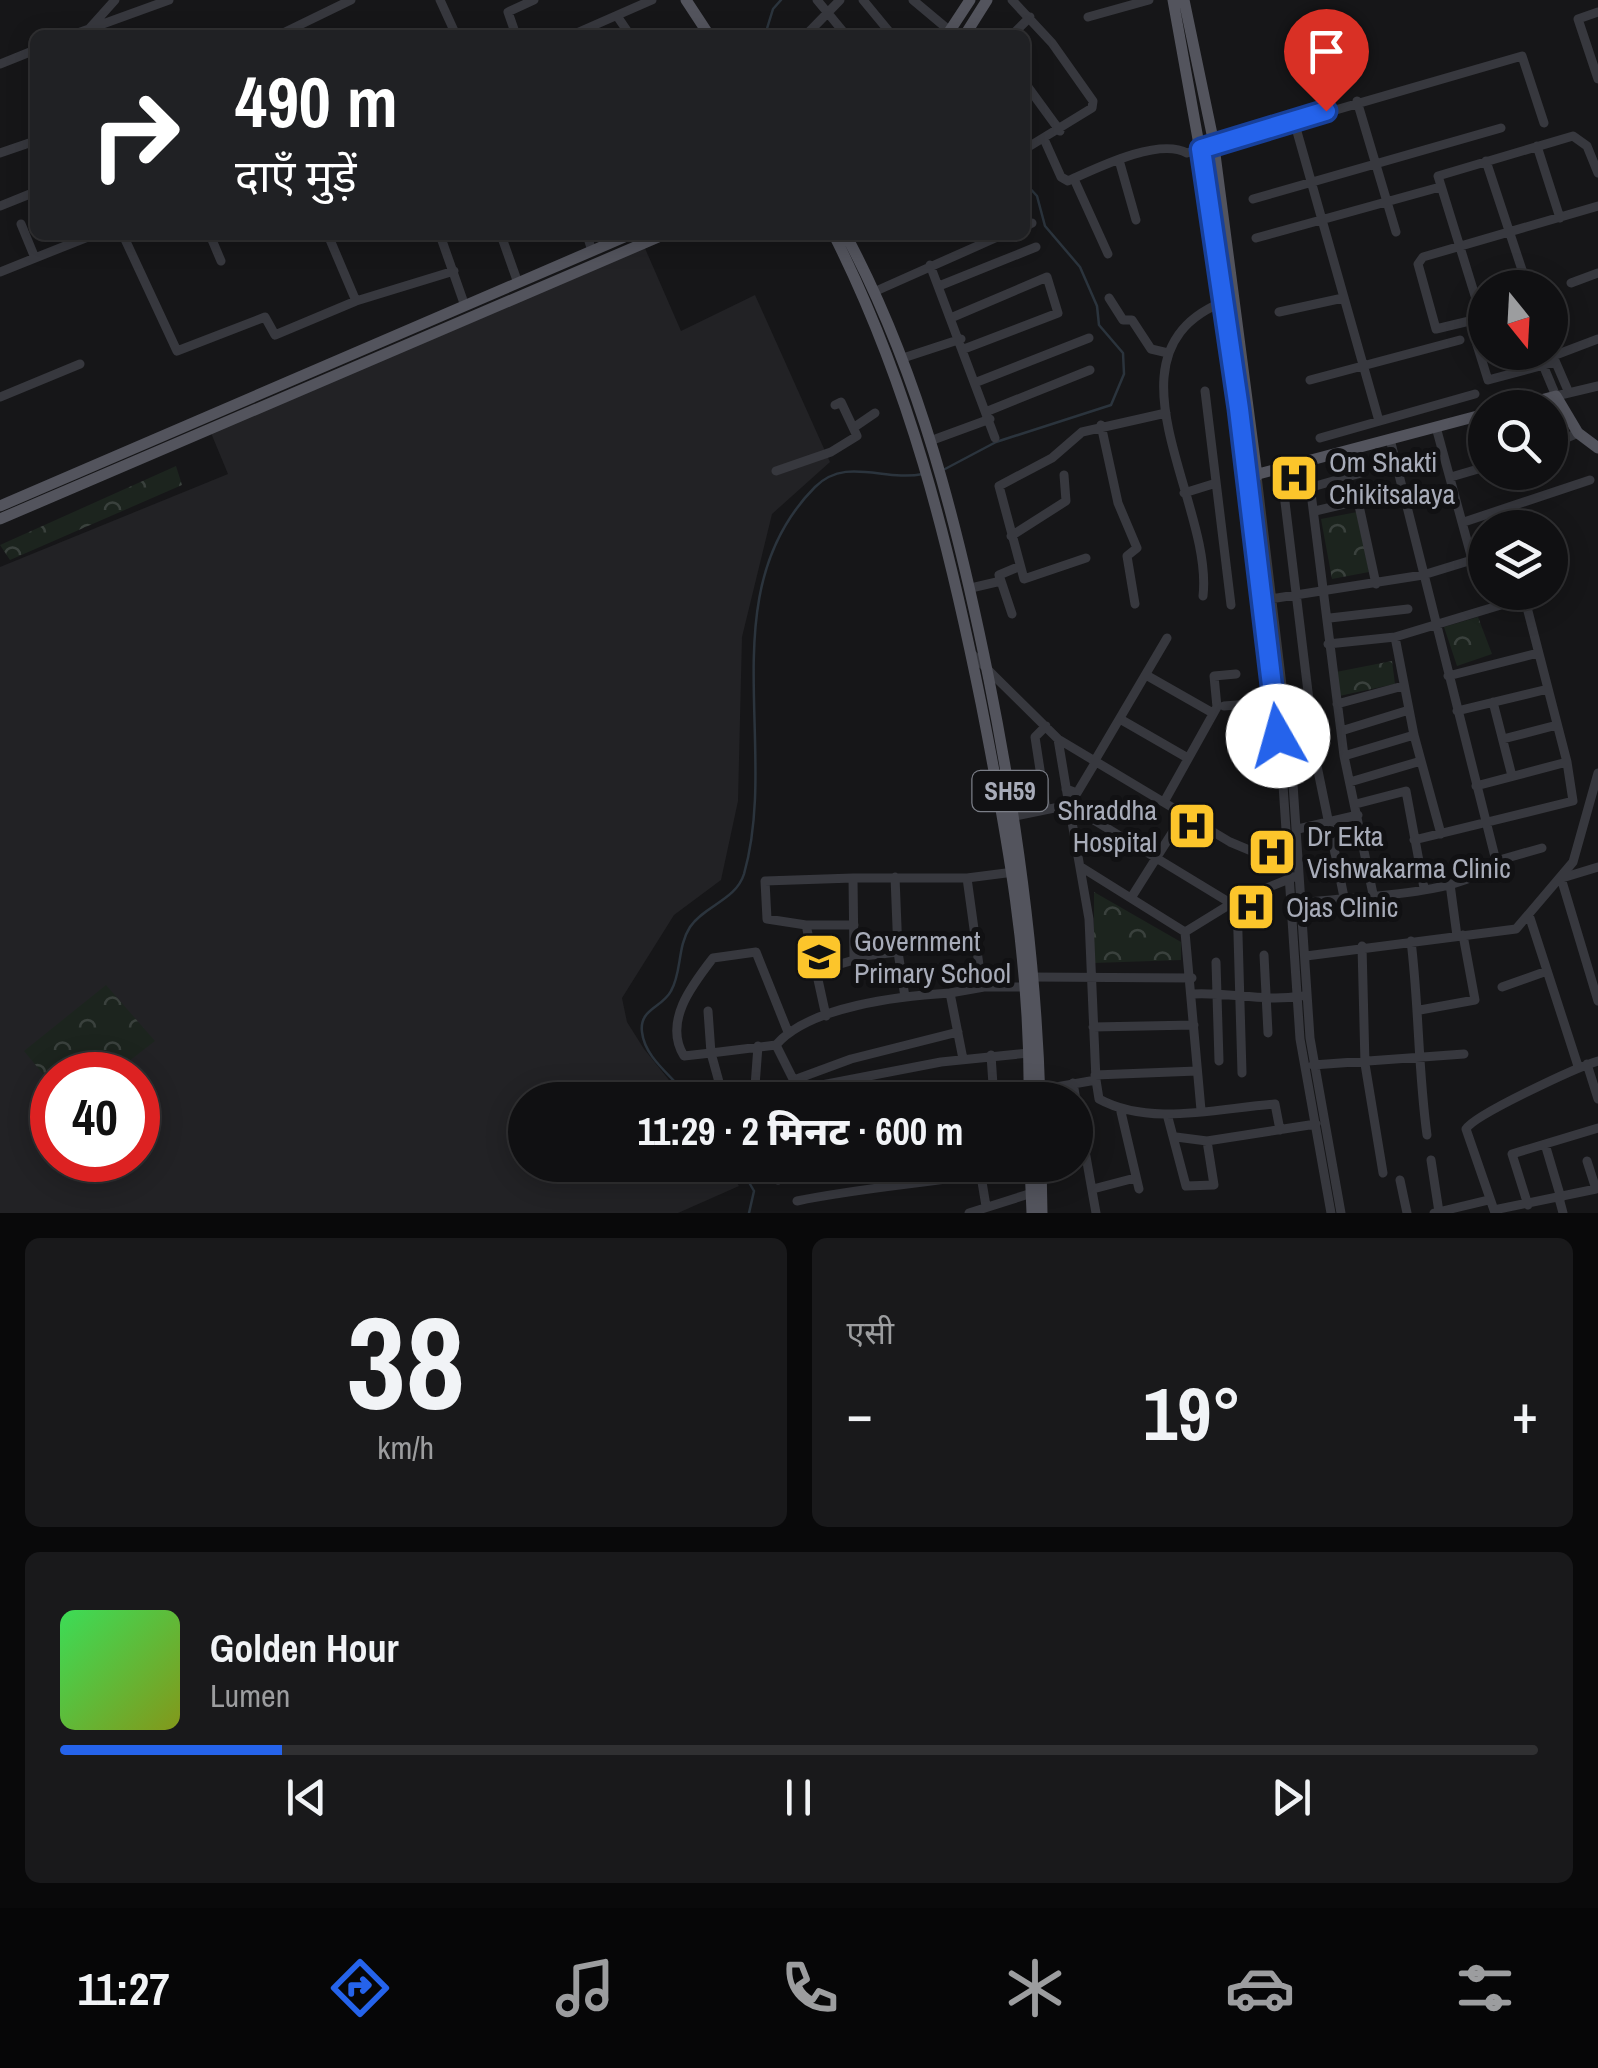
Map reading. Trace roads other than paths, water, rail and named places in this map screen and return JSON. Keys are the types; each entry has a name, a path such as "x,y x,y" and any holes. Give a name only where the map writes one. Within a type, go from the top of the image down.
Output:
{"main road":[{"path":"686,0 707,30"},
{"path":"968,30 988,0"},
{"path":"1173,0 1207,147"},
{"path":"1184,0 1230,300 1252,477 1468,419"},
{"path":"950,30 968,1"},
{"path":"0,506 617,240"},
{"path":"0,520 651,240"},
{"name":"SH59","path":"836,240 888,349 931,462 971,588 1015,816 1038,1082"},
{"name":"SH59","path":"849,240 876,291 903,358 930,441 931,462"},
{"path":"1568,407 1578,433 1598,448"},
{"name":"SH59","path":"940,492 1014,872 1029,980 1029,1082"},
{"path":"1031,1182 1032,1213"},
{"path":"1041,1182 1042,1213"}],"street":[{"path":"89,28 115,0"},
{"path":"84,30 169,0"},
{"path":"289,30 351,0"},
{"path":"440,0 454,30"},
{"path":"514,30 508,12 534,0"},
{"path":"584,30 652,0"},
{"path":"817,0 842,30"},
{"path":"812,30 840,0"},
{"path":"863,0 888,30"},
{"path":"913,0 945,30"},
{"path":"1012,0 1030,16 1093,101 1092,108 1030,147"},
{"path":"1088,17 1149,0"},
{"path":"1597,75 1578,19 1598,12"},
{"path":"617,16 627,30"},
{"path":"1017,30 1030,16"},
{"path":"1586,42 1598,38"},
{"path":"0,64 30,52"},
{"path":"1074,179 1079,173 1118,160 1171,147 1187,153 1522,56 1544,123"},
{"path":"1030,90 1060,131"},
{"path":"1357,102 1396,232"},
{"path":"1294,121 1380,421"},
{"path":"1253,199 1502,128"},
{"path":"1468,274 1440,187 1440,174 1578,137 1598,173"},
{"path":"1044,139 1062,177 1074,179"},
{"path":"0,153 30,143"},
{"path":"1537,146 1560,218"},
{"path":"1118,160 1136,220"},
{"path":"1486,162 1522,270"},
{"path":"1074,179 1108,254"},
{"path":"1256,238 1440,187"},
{"path":"0,206 30,194"},
{"path":"1468,328 1436,329 1418,264 1423,257 1598,206"},
{"path":"21,224 35,258"},
{"path":"0,272 80,240"},
{"path":"126,240 176,350 265,317 275,335 356,302 454,271"},
{"path":"212,240 222,261"},
{"path":"330,240 356,302"},
{"path":"442,240 465,306"},
{"path":"503,240 518,283"},
{"path":"589,240 592,251"},
{"path":"876,291 990,240"},
{"path":"939,286 1036,247"},
{"path":"930,265 996,438"},
{"path":"1571,283 1598,273"},
{"path":"903,358 962,344 1058,313 1047,278 953,317"},
{"path":"1109,298 1123,320 1132,320 1151,350 1168,353"},
{"path":"1279,312 1343,298"},
{"path":"1203,596 1197,543 1166,413 1168,353 1179,328 1230,300"},
{"path":"977,382 1090,338"},
{"path":"1568,350 1598,339"},
{"path":"1310,380 1460,340"},
{"path":"0,397 80,364"},
{"path":"930,441 1090,370"},
{"path":"1485,370 1488,380 1525,370"},
{"path":"1568,393 1598,386"},
{"path":"1184,493 1218,483 1205,391"},
{"path":"1320,438 1468,396"},
{"path":"776,471 848,444 857,436 856,426 841,402 835,405"},
{"path":"856,426 875,413"},
{"path":"1086,558 1024,578 1018,567 1000,486 1052,458 1082,432 1166,413"},
{"path":"1102,425 1112,485 1137,548 1127,556 1135,604"},
{"path":"1436,427 1468,540"},
{"path":"1568,437 1578,433"},
{"path":"1390,439 1496,860"},
{"path":"1307,462 1330,618 1328,644 1340,732 1373,894"},
{"path":"1281,468 1317,766 1344,897"},
{"path":"1451,477 1468,472"},
{"path":"1312,487 1361,473"},
{"path":"1010,536 1066,501 1064,475"},
{"path":"1252,477 1287,770 1303,996 1317,1123 1332,1205 1341,1213"},
{"path":"1464,522 1590,480"},
{"path":"1214,484 1231,605"},
{"path":"1315,511 1358,501 1376,584"},
{"path":"1268,599 1424,576 1468,560"},
{"path":"1012,614 999,575 1018,567"},
{"path":"971,588 1001,581"},
{"path":"1330,618 1408,609"},
{"path":"1328,644 1395,638 1480,610"},
{"path":"1414,840 1570,804 1567,762 1527,610"},
{"path":"1066,789 1078,793 1167,638"},
{"path":"1395,638 1414,735 1441,834"},
{"path":"1273,644 1274,702 1298,829 1294,873 1303,903 1303,996 1317,1123"},
{"path":"971,653 1058,739 1247,851 1294,873"},
{"path":"1448,676 1538,653"},
{"path":"1164,802 1210,712 1217,707 1209,676 1236,674"},
{"path":"1146,675 1210,712"},
{"path":"1337,704 1403,686"},
{"path":"1457,711 1548,689"},
{"path":"1224,706 1274,702"},
{"path":"1493,702 1512,776"},
{"path":"1340,732 1409,710"},
{"path":"1120,719 1186,758"},
{"path":"1503,739 1558,725"},
{"path":"1046,726 1034,737 1046,810"},
{"path":"1344,756 1414,735"},
{"path":"1058,739 1090,920 1099,1099 1121,1112 1167,1114 1275,1104 1280,1130"},
{"path":"1350,782 1421,761"},
{"path":"1476,786 1567,762"},
{"path":"1287,770 1317,766"},
{"path":"1306,956 1460,935 1502,934 1516,929 1530,918 1573,862 1594,815 1598,773"},
{"path":"1298,829 1428,784"},
{"path":"1406,791 1424,888"},
{"path":"1015,816 1069,806 1235,902"},
{"path":"1131,898 1184,814"},
{"path":"1303,903 1450,884 1485,874 1496,860 1542,848"},
{"path":"1081,868 1185,932 1194,994 1201,1110"},
{"path":"1561,878 1598,868"},
{"path":"854,925 806,925 767,919 765,881 967,878 1014,872"},
{"path":"1185,932 1294,873"},
{"path":"896,877 898,950 905,996"},
{"path":"854,878 854,957"},
{"path":"967,878 982,987"},
{"path":"1561,878 1598,1000"},
{"path":"1420,1010 1475,1000 1450,884"},
{"path":"1235,902 1242,1073"},
{"path":"1530,918 1546,971 1588,1064 1598,1099"},
{"path":"783,920 784,934"},
{"path":"806,925 813,972 826,1016"},
{"path":"813,972 838,967 854,957 975,935"},
{"path":"1411,941 1420,1010 1419,1058 1427,1135"},
{"path":"1362,946 1365,1064 1382,1174"},
{"path":"788,1032 756,952 713,958 678,1012 676,1034 684,1056 712,1053 776,1045 788,1032 826,1016 905,996 950,994 1029,980 1192,978"},
{"path":"1264,955 1268,1033"},
{"path":"1216,962 1219,1061"},
{"path":"1502,987 1546,971"},
{"path":"1194,994 1218,993 1240,999 1303,996"},
{"path":"950,994 963,1058"},
{"path":"708,1011 719,1082"},
{"path":"1093,1027 1194,1025"},
{"path":"806,1082 851,1058 958,1032"},
{"path":"776,1045 796,1082"},
{"path":"758,1046 759,1082"},
{"path":"822,1082 963,1058 1029,1053"},
{"path":"1313,1065 1464,1054"},
{"path":"991,1055 993,1082"},
{"path":"1586,1160 1596,1189 1495,1212 1466,1129 1472,1119 1588,1064"},
{"path":"1079,1082 1095,1077 1197,1071"},
{"path":"1092,1189 1137,1184 1121,1112"},
{"path":"1167,1114 1186,1186 1214,1185 1207,1141"},
{"path":"1176,1138 1207,1141 1317,1123"},
{"path":"1528,1204 1512,1154 1598,1128"},
{"path":"1545,1144 1562,1213"},
{"path":"1431,1160 1437,1212 1488,1200"},
{"path":"1400,1180 1407,1213"},
{"path":"797,1202 849,1189 920,1182"},
{"path":"982,1182 986,1206"},
{"path":"1091,1182 1096,1213"},
{"path":"969,1213 1032,1193"}],"waterway":[{"path":"767,30 773,9 781,0"},
{"path":"945,469 996,442 1111,405 1124,374 1123,353 1099,325 1097,306 1080,267 1045,226 1037,196 1030,188"},
{"path":"675,1082 649,1051 642,1024 647,1013 671,991 690,927 727,897 744,874 753,825 756,775 756,623 765,574 783,529 815,487 839,473 923,474"},
{"path":"749,1182 754,1191 749,1213"}],"place":[{"name":"Om Shakti Chikitsalaya","path":"1294,478"},
{"name":"Shraddha Hospital","path":"1192,826"},
{"name":"Dr Ekta Vishwakarma Clinic","path":"1272,852"},
{"name":"Ojas Clinic","path":"1251,907"},
{"name":"Government Primary School","path":"819,957"}]}
